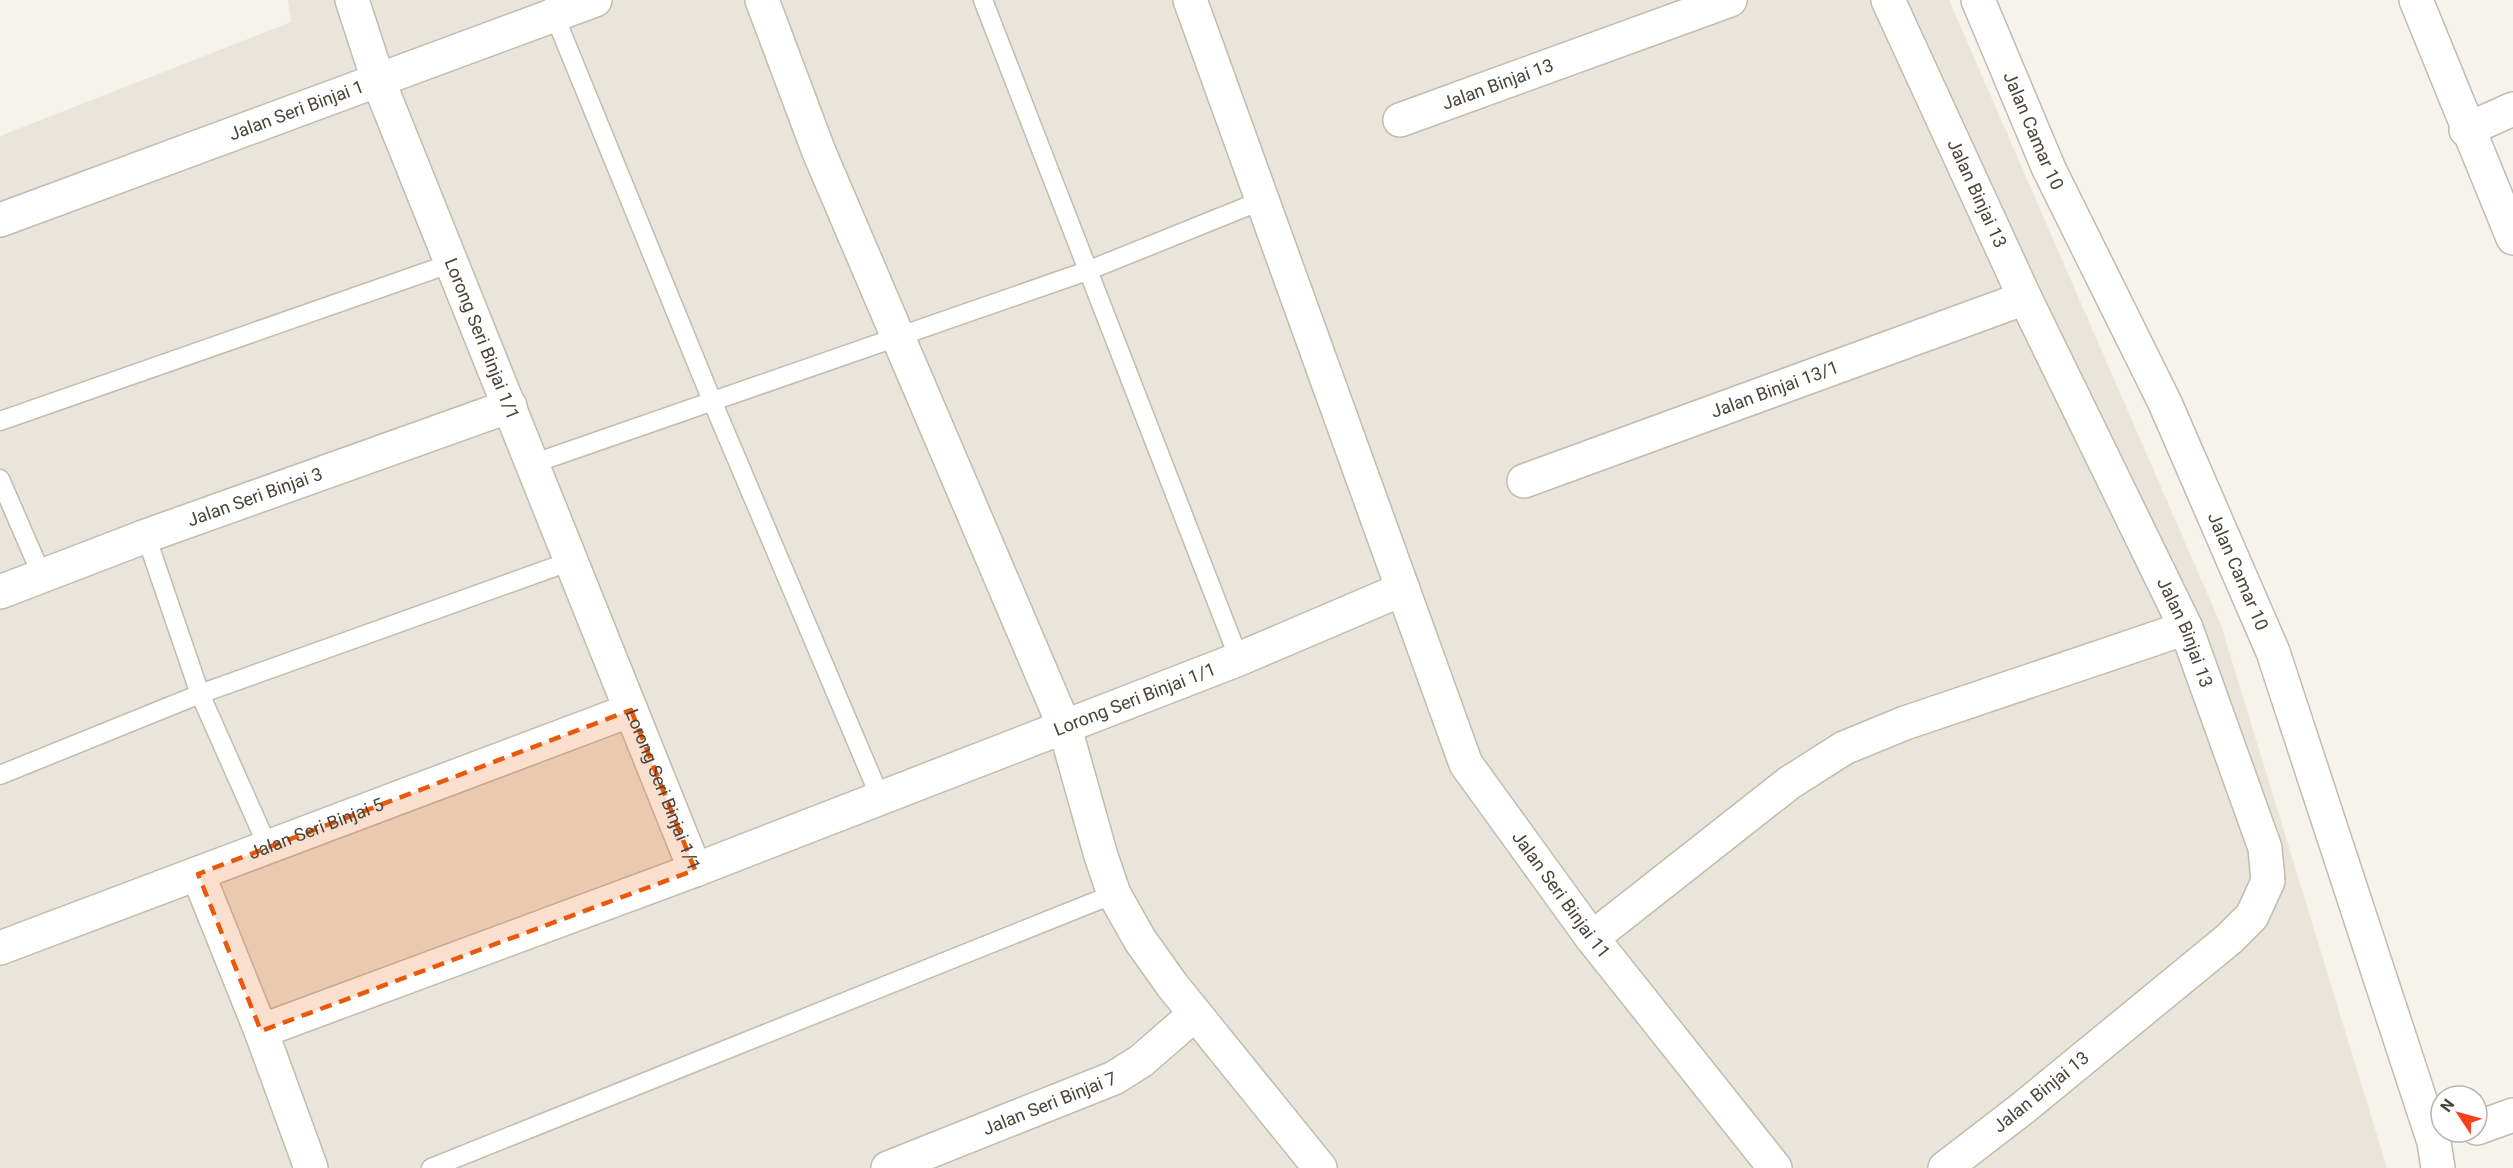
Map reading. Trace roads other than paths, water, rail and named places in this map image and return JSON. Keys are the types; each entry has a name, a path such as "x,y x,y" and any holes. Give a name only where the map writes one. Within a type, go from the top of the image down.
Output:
{"street":[{"name":"Lorong Seri Binjai 1/1","path":"352,0 378,80 696,870 1239,659 1403,589"},
{"name":"Jalan Seri Binjai 1","path":"0,220 378,80 551,8 595,0"},
{"path":"762,0 819,152 1065,728 1114,894 1140,940 1196,1014 1320,1168"},
{"name":"Jalan Seri Binjai 11","path":"1190,0 1466,764 1592,938 1775,1168"},
{"name":"Jalan Binjai 13","path":"1400,120 1730,0"},
{"name":"Jalan Binjai 13","path":"1888,0 2025,298 2186,628 2265,848 2268,881 2252,915 2229,939 1945,1168"},
{"name":"Jalan Camar 10","path":"1978,0 2049,169 2165,403 2273,652 2446,1147"},
{"path":"2416,0 2466,130 2513,238"},
{"path":"2466,130 2513,109"},
{"name":"Jalan Binjai 13/1","path":"1524,481 2025,298"},
{"name":"Jalan Seri Binjai 3","path":"0,592 146,536 510,406"},
{"path":"1592,938 1789,783 1844,748 1905,723 2186,628"},
{"name":"Jalan Seri Binjai 5","path":"0,948 631,710"},
{"path":"261,1031 696,870"},
{"path":"198,874 261,1031 311,1168"},
{"name":"Jalan Seri Binjai 7","path":"888,1168 1114,1078 1141,1061 1196,1014"},
{"path":"2489,1124 2513,1115"}],"lane":[{"path":"983,0 1239,659"},
{"path":"551,8 712,403 880,797"},
{"path":"532,464 1087,271 1263,200"},
{"path":"0,422 452,263"},
{"path":"0,479 42,576"},
{"path":"146,536 200,694 268,848"},
{"path":"0,775 200,694 571,561"},
{"path":"431,1168 1114,894"}]}
